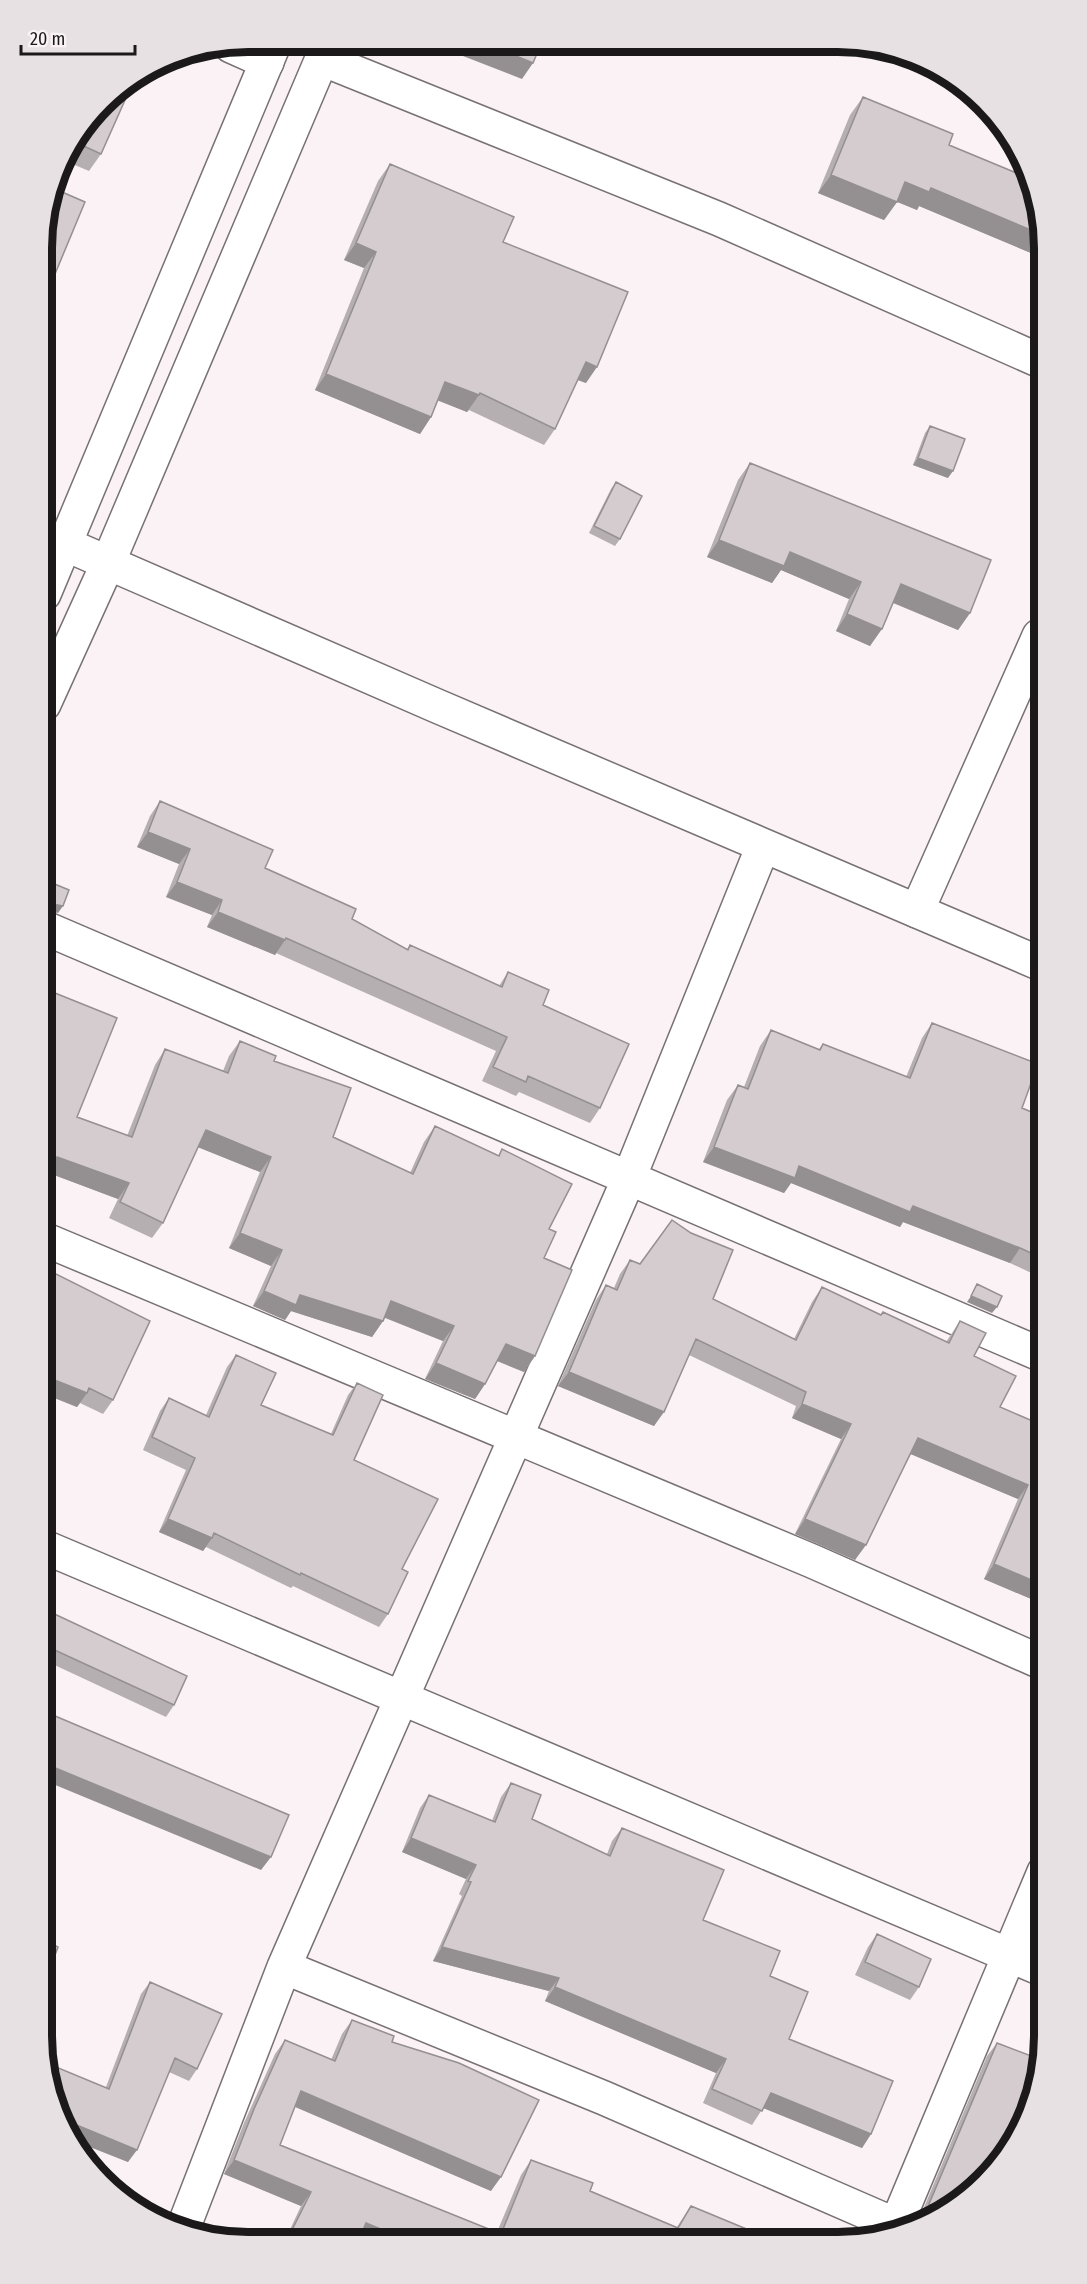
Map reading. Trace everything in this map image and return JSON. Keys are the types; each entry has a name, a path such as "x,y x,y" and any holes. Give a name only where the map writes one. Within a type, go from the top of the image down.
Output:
{"street":[{"path":"272,53 54,540 1034,961"},
{"path":"53,685 108,563 324,53"},
{"path":"329,53 719,219 1034,358"},
{"path":"917,911 1034,649"},
{"path":"186,2221 284,1967 629,1178 763,846"},
{"path":"53,931 1034,1352"},
{"path":"52,1243 822,1566 1034,1659"},
{"path":"52,1550 401,1700 1034,1966"},
{"path":"902,2221 1034,1896"},
{"path":"284,1967 604,2098 888,2225"}],"building":[{"path":"537,52 533,63 508,53"},
{"path":"128,94 101,154 83,145 93,129"},
{"path":"863,97 953,134 949,145 1020,175 1028,198 1033,231 931,188 929,192 905,182 897,202 831,175"},
{"path":"390,164 514,217 503,242 628,292 597,367 586,362 555,429 480,393 479,395 445,382 431,417 326,374 376,252 356,243"},
{"path":"61,192 85,202 53,279 54,223"},
{"path":"930,426 965,439 953,471 918,458"},
{"path":"750,463 991,560 970,613 901,584 882,629 847,614 861,582 790,552 784,566 719,540"},
{"path":"616,482 642,496 620,539 594,526"},
{"path":"160,801 273,850 265,868 356,909 352,919 408,950 410,945 502,987 508,972 549,990 543,1005 629,1044 600,1108 528,1076 526,1082 493,1067 507,1037 286,938 285,940 218,912 222,900 177,882 190,849 148,832"},
{"path":"53,883 69,890 63,906 53,904"},
{"path":"53,992 117,1018 77,1117 132,1137 165,1049 228,1073 240,1041 276,1056 274,1061 351,1088 333,1137 413,1174 435,1126 499,1156 502,1149 572,1184 549,1229 556,1232 544,1258 572,1270 535,1356 506,1344 485,1384 436,1363 454,1326 391,1301 383,1321 300,1295 296,1305 264,1291 282,1250 240,1233 271,1157 206,1130 163,1223 120,1202 129,1183 57,1157 52,1166"},
{"path":"932,1023 1034,1062 1034,1075 1022,1108 1034,1113 1034,1254 913,1206 910,1212 799,1166 795,1178 714,1147 738,1085 748,1089 771,1030 820,1050 823,1044 910,1078"},
{"path":"672,1220 691,1233 733,1250 713,1299 796,1340 822,1287 881,1315 883,1312 949,1343 960,1321 986,1333 974,1356 1016,1376 1000,1407 1034,1422 1034,1581 994,1564 1028,1485 918,1438 866,1545 805,1519 851,1424 802,1404 806,1392 696,1339 664,1412 569,1372 606,1285 617,1290 630,1260 640,1264"},
{"path":"52,1272 150,1321 113,1400 89,1388 87,1393 52,1379"},
{"path":"977,1284 1002,1296 997,1307 971,1296"},
{"path":"236,1355 276,1373 261,1405 333,1435 357,1383 383,1395 354,1460 438,1499 402,1569 408,1572 388,1614 214,1533 212,1538 168,1519 195,1458 152,1437 169,1398 209,1417"},
{"path":"52,1613 187,1676 174,1705 52,1649"},
{"path":"52,1715 289,1815 271,1857 52,1767"},
{"path":"511,1783 541,1795 532,1819 610,1856 622,1828 724,1870 703,1920 780,1951 770,1976 808,1992 789,2039 893,2081 871,2134 771,2093 762,2111 712,2089 726,2059 555,1987 559,1978 442,1947 471,1882 468,1881 476,1865 411,1838 429,1795 495,1822"},
{"path":"877,1934 931,1959 919,1987 865,1962"},
{"path":"52,1944 58,1947 52,1963"},
{"path":"150,1982 222,2014 197,2069 175,2058 137,2150 74,2124 67,2110 55,2067 109,2089"},
{"path":"352,2020 394,2036 392,2042 459,2063 539,2100 501,2177 301,2091 280,2145 496,2232 388,2232 366,2223 362,2232 291,2232 311,2192 234,2160 285,2040 335,2061"},
{"path":"997,2043 1033,2057 1024,2098 1014,2122 994,2155 968,2183 936,2205 929,2204"},
{"path":"531,2160 593,2183 590,2191 678,2228 691,2206 754,2232 502,2232"}]}
